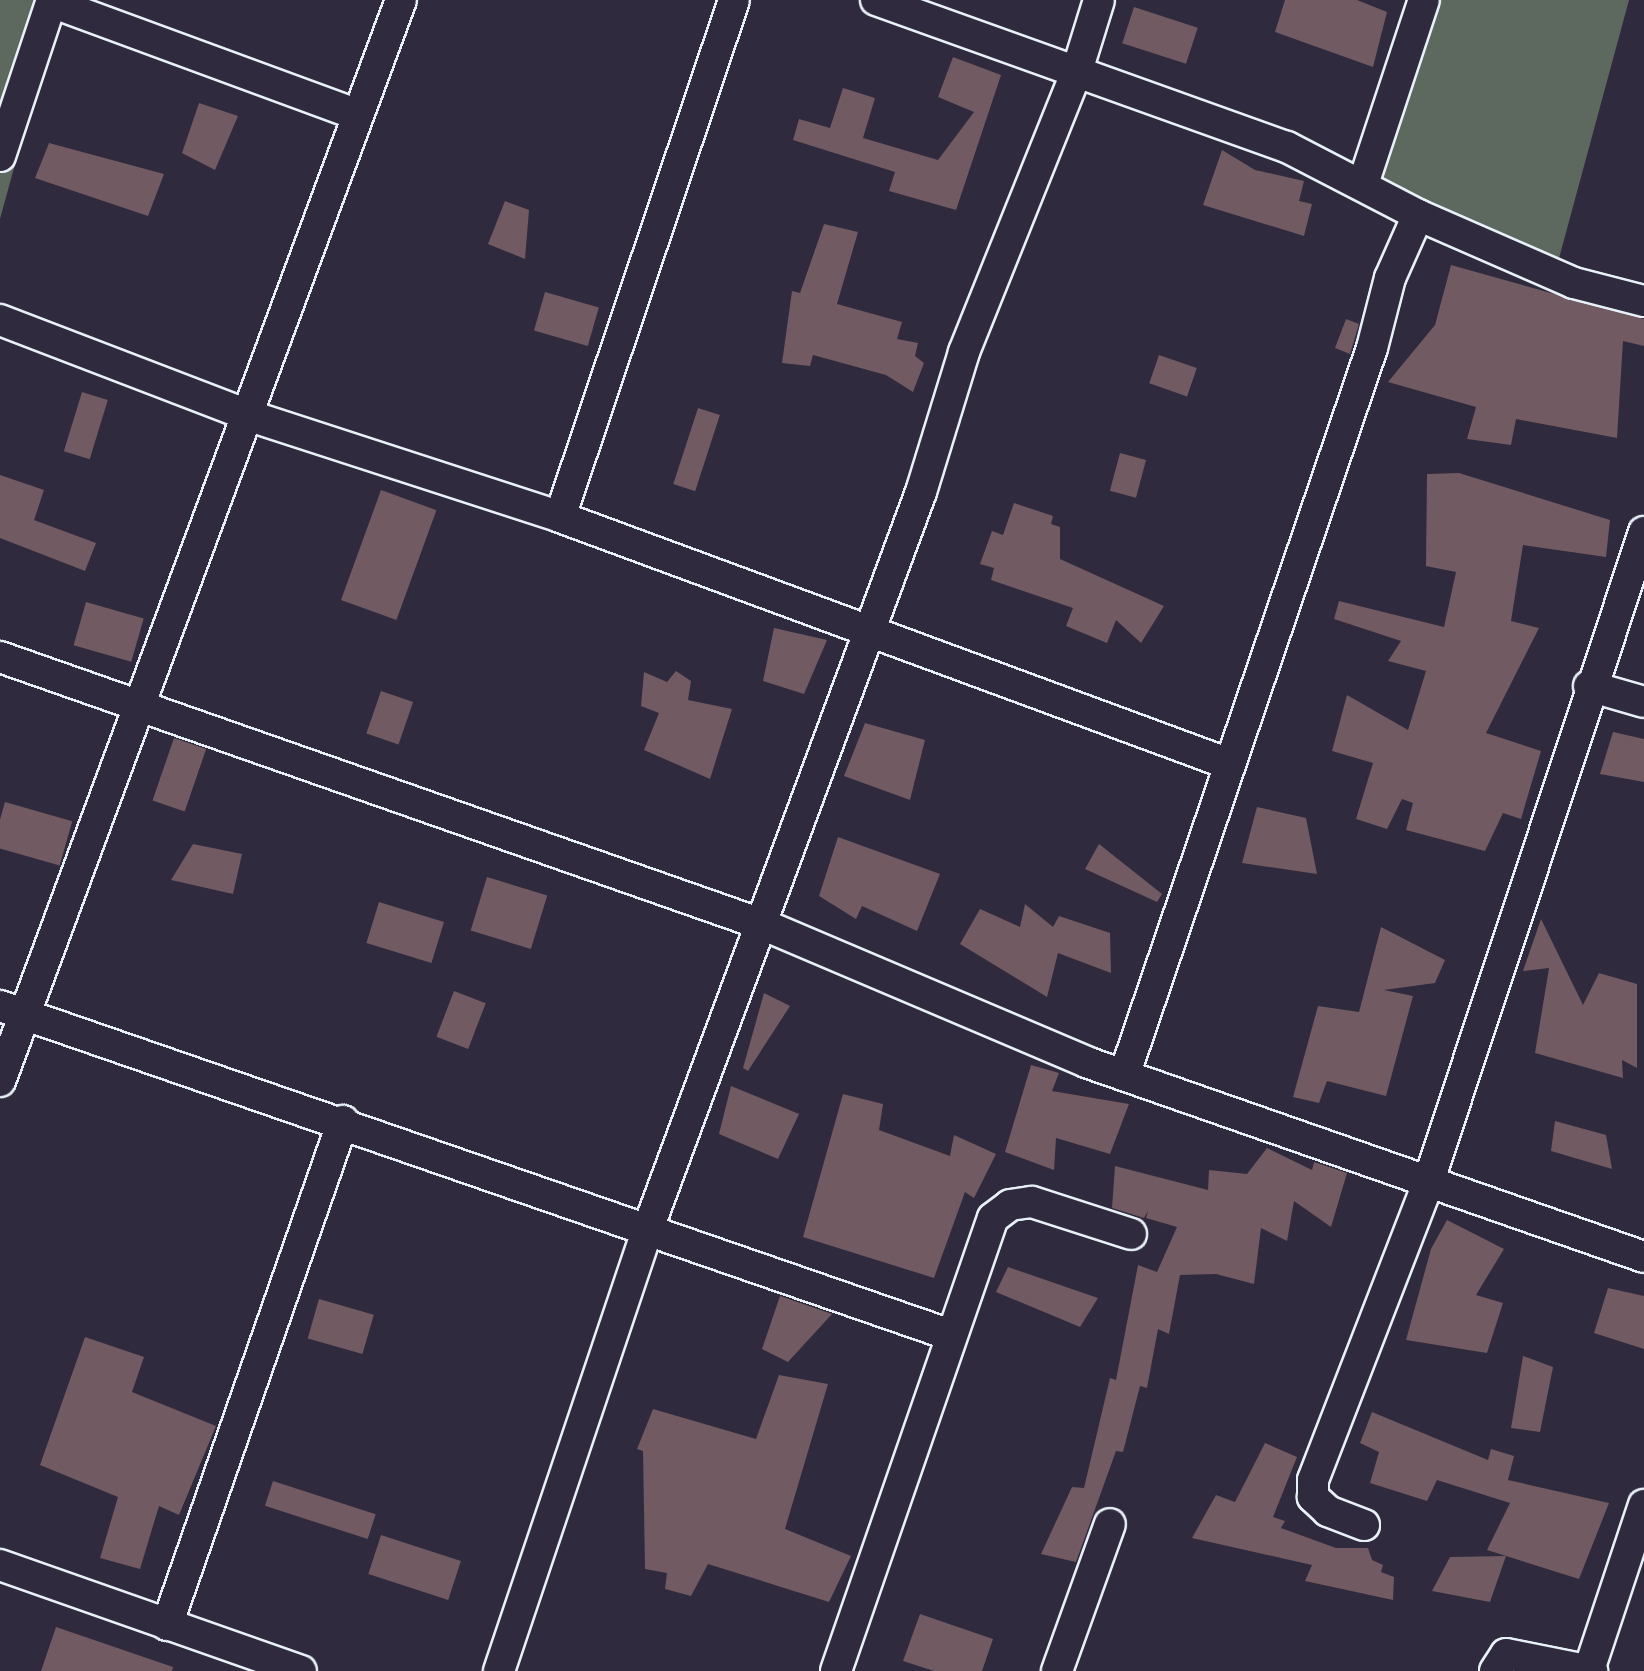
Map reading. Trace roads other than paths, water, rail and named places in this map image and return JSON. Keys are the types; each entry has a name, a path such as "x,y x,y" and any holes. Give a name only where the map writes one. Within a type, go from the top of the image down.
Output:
{"street":[{"path":"0,1081 11,1011 138,704 401,0"},
{"path":"560,516 734,0"},
{"path":"876,0 1288,147 1418,215 1574,283 1644,301"},
{"path":"499,1671 649,1226 922,492 964,352 1076,74 1099,0"},
{"path":"1363,184 1424,0"},
{"path":"0,156 51,1 358,115"},
{"path":"1125,1073 1372,348 1390,278 1418,215"},
{"path":"0,320 246,415 560,516 868,634 1230,764"},
{"path":"1364,1525 1328,1511 1313,1497 1313,1480 1428,1183 1644,532"},
{"path":"0,658 764,925 1125,1073 1644,1257"},
{"path":"1590,686 1644,702"},
{"path":"11,1011 343,1120 948,1334"},
{"path":"167,1625 343,1120"},
{"path":"836,1671 948,1334 993,1218 1010,1205 1032,1202 1131,1234"},
{"path":"1494,1671 1506,1654 1590,1670 1644,1504"},
{"path":"1057,1671 1110,1524"},
{"path":"0,1566 300,1671"}]}
